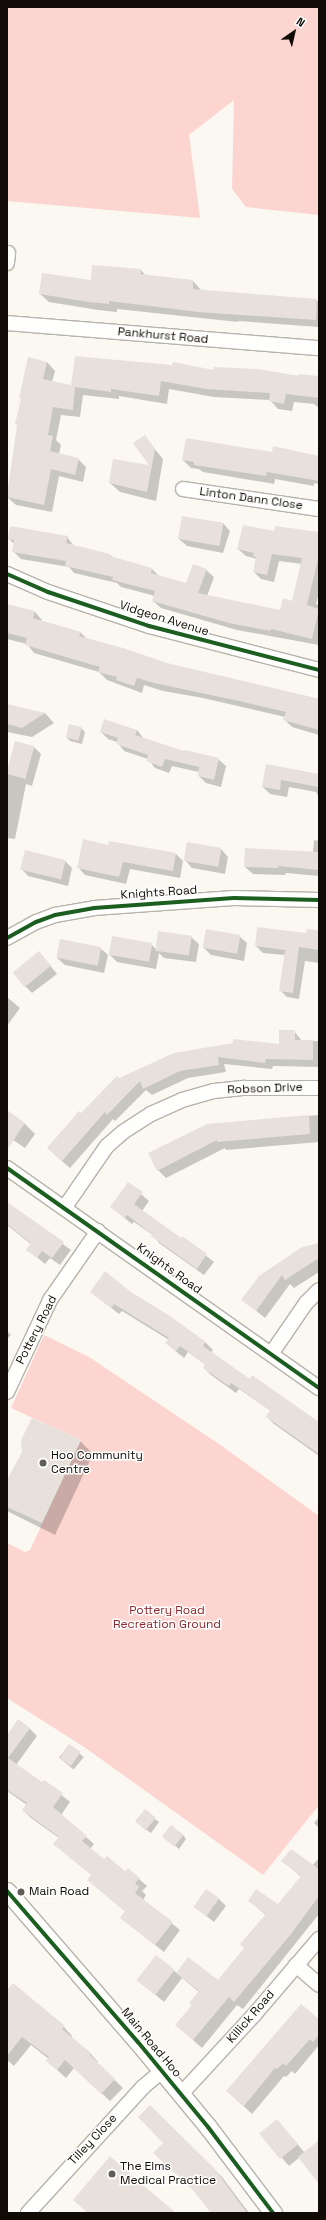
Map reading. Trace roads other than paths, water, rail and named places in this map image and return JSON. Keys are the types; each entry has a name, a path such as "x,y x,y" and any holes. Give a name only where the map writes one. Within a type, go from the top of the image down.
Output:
{"street":[{"name":"Pankhurst Road","path":"7,323 319,348"},
{"name":"Linton Dann Close","path":"183,489 319,509"},
{"name":"Vidgeon Avenue","path":"7,574 48,592 149,626 319,670"},
{"name":"Knights Road","path":"7,938 36,922 55,915 94,908 234,898 319,900"},
{"name":"Robson Drive","path":"65,1208 107,1146 123,1132 151,1114 182,1100 214,1092 245,1088 319,1088"},
{"name":"Knights Road","path":"7,1168 319,1388"},
{"name":"Pottery Road","path":"7,1392 50,1300 98,1231"},
{"path":"271,1354 306,1303 319,1290"},
{"name":"Main Road Hoo","path":"7,1891 86,1980 162,2071 273,2213"},
{"name":"Killick Road","path":"181,2094 254,2015 319,1939"},
{"path":"296,1965 319,1985"},
{"name":"Tilley Close","path":"28,2213 142,2087 162,2071"}],"place":[{"name":"Hoo Community Centre","path":"43,1463"},
{"name":"Main Road","path":"21,1892"},
{"name":"The Elms Medical Practice","path":"112,2174"}],"park label":[{"name":"Pottery Road Recreation Ground","path":"167,1618"}]}
